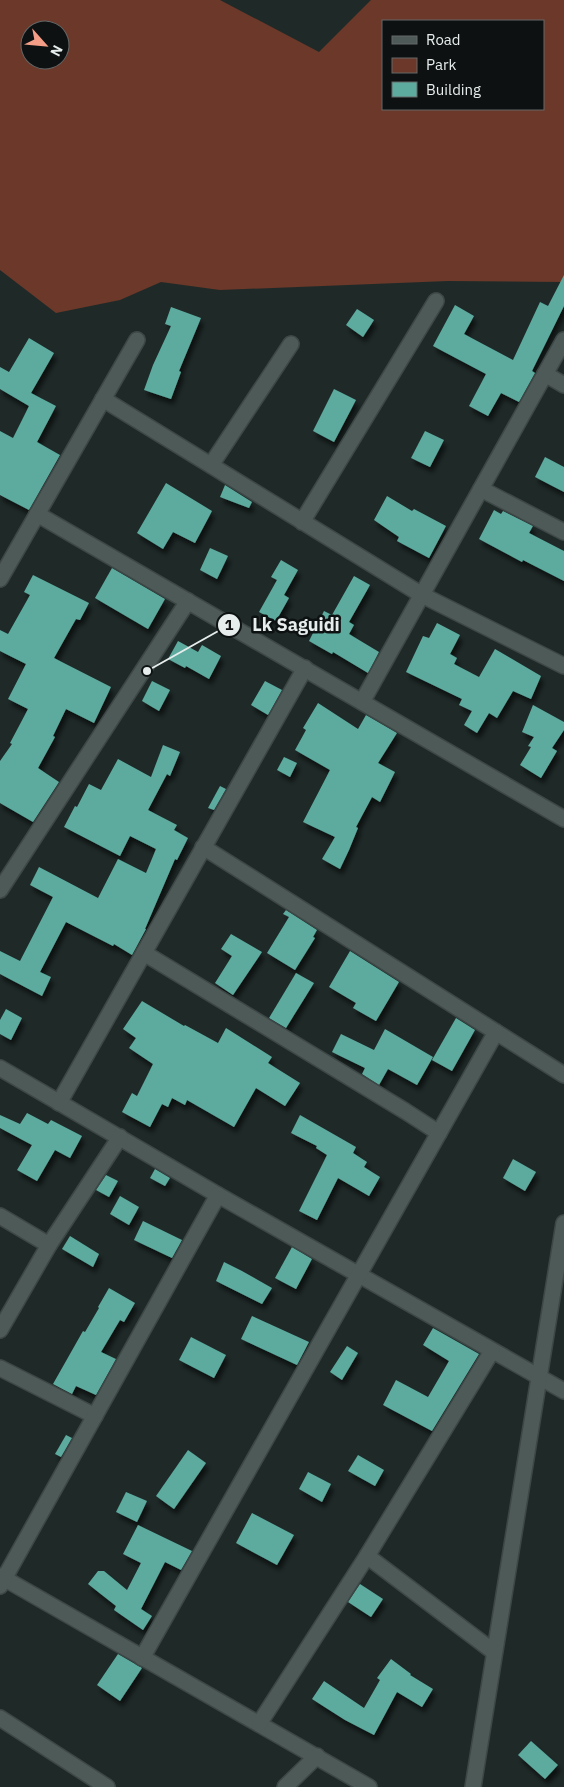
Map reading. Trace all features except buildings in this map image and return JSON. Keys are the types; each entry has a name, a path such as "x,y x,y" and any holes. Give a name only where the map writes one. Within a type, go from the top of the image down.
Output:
{"street":[{"path":"302,522 436,301"},
{"path":"0,579 137,340"},
{"path":"362,702 564,340"},
{"path":"211,465 291,344"},
{"path":"545,374 564,385"},
{"path":"103,399 422,595 564,666"},
{"path":"481,488 564,532"},
{"path":"37,514 564,818"},
{"path":"0,890 188,601"},
{"path":"60,1103 305,668"},
{"path":"204,847 564,1075"},
{"path":"144,953 405,1111 438,1133"},
{"path":"142,1658 496,1032"},
{"path":"0,1068 218,1196 564,1391"},
{"path":"0,1330 49,1245 120,1137"},
{"path":"218,1196 1,1580 317,1756 369,1787"},
{"path":"0,1216 49,1245"},
{"path":"473,1787 564,1227"},
{"path":"260,1724 367,1556 492,1351"},
{"path":"0,1368 95,1416"},
{"path":"367,1556 494,1652"},
{"path":"0,1718 107,1787"},
{"path":"285,1787 317,1756"}],"green space":[{"path":"0,0 220,0 319,52 371,0 564,0 564,282 448,281 220,290 161,282 120,300 56,313 0,270"}],"place":[{"name":"Lk Saguidi","path":"147,671"}]}
